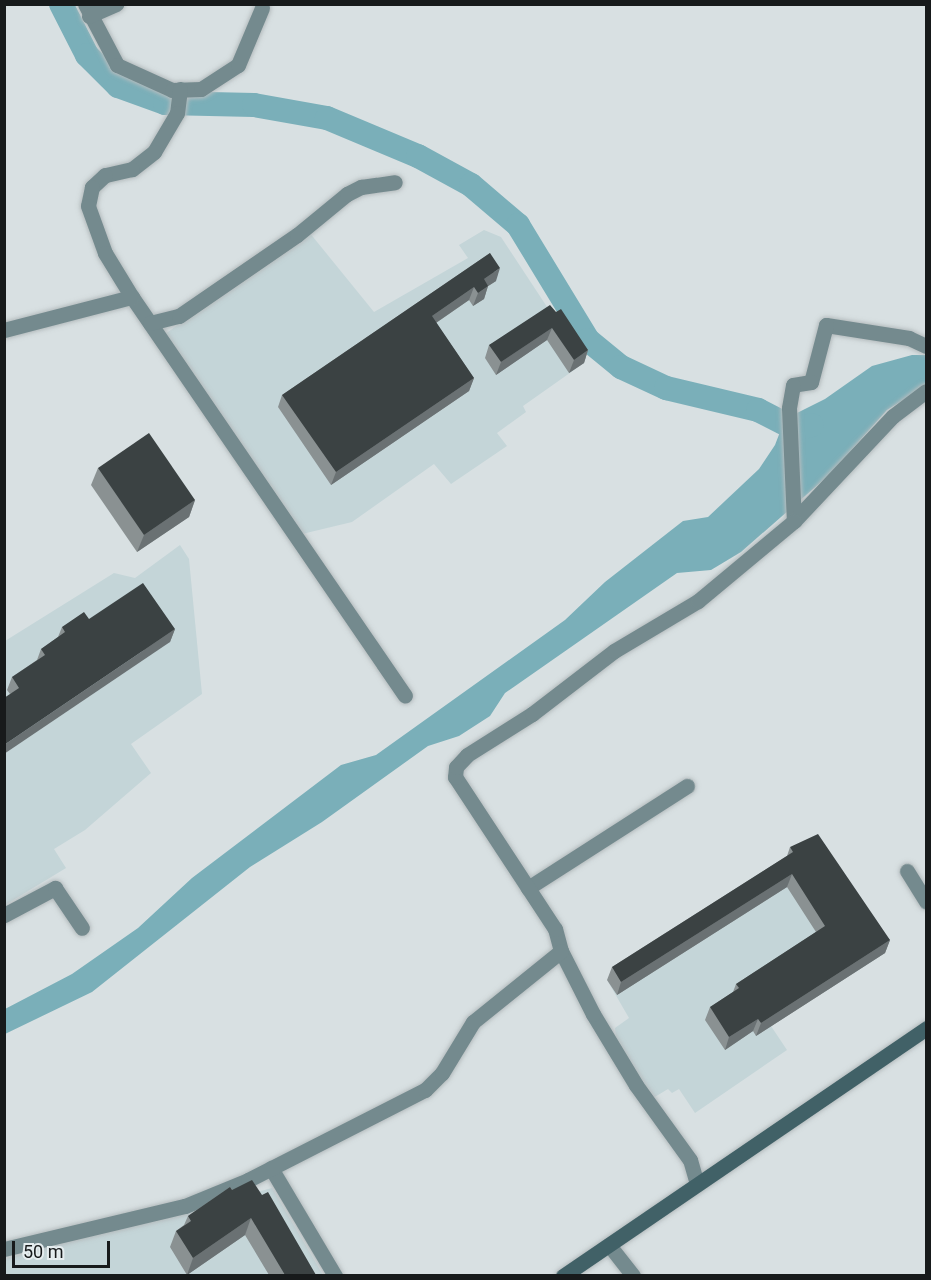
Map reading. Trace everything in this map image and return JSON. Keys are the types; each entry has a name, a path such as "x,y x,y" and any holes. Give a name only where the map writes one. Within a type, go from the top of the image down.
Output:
{"street":[{"path":"117,4 87,10 117,65 179,92 201,88 238,65 262,8"},
{"path":"179,92 177,113 154,152 132,169 105,175 92,187 88,206 105,253 132,297 405,696"},
{"path":"150,323 179,316 297,235 347,194 361,187 395,182"},
{"path":"4,330 132,297"},
{"path":"793,515 789,409 793,385 811,382 826,325 909,338 927,346"},
{"path":"697,1184 690,1160 636,1085 561,951 555,929 455,777 456,767 467,754 532,714 614,651 698,601 793,515 893,416 927,391"},
{"path":"528,888 687,786"},
{"path":"907,871 927,902"},
{"path":"4,915 55,888 82,928"},
{"path":"4,1249 184,1206 271,1168 425,1090 442,1073 473,1022 561,951"},
{"path":"564,1275 927,1028"},
{"path":"271,1168 335,1275"},
{"path":"609,1245 633,1275"}],"shaded area":[{"path":"484,230 501,237 584,363 523,406 526,412 497,433 507,446 451,484 434,464 352,522 302,534 165,334 309,232 374,312 468,258 459,245"},
{"path":"180,545 189,559 202,694 131,744 151,773 85,830 54,849 66,868 5,905 5,641 114,573 135,578"},
{"path":"827,862 885,953 771,1026 787,1050 695,1113 679,1089 672,1093 668,1089 653,1098 617,1044 615,1028 629,1018 607,980 788,865"},
{"path":"272,1188 323,1275 5,1276 5,1259"}],"water":[{"path":"912,355 926,355 926,386 887,410 829,475 741,552 711,570 677,573 505,693 490,716 459,736 428,746 322,822 250,867 92,992 5,1034 5,1009 72,974 138,928 192,878 341,765 376,755 565,620 605,582 683,521 708,517 759,469 775,445 785,419 825,399 872,366"}],"building":[{"path":"490,253 500,268 484,279 488,286 478,293 474,287 432,316 474,378 336,472 282,395"},
{"path":"550,305 556,312 561,309 588,350 574,360 552,328 501,362 489,345"},
{"path":"149,433 195,500 144,535 98,468"},
{"path":"143,583 175,629 4,745 4,698 19,688 12,677 45,655 41,649 65,632 62,627 84,612 89,619"},
{"path":"818,834 890,940 761,1023 758,1019 729,1037 710,1007 739,988 736,984 825,926 792,874 621,982 612,967 793,852 790,847"},
{"path":"252,1180 262,1195 268,1192 316,1275 285,1275 251,1218 193,1258 176,1231 191,1221 188,1216 230,1187 232,1190"}],"waterway":[{"path":"61,4 87,55 118,86 165,103 254,105 327,118 418,156 471,185 518,225 588,340 621,367 666,388 758,410 795,429 812,425"}]}
